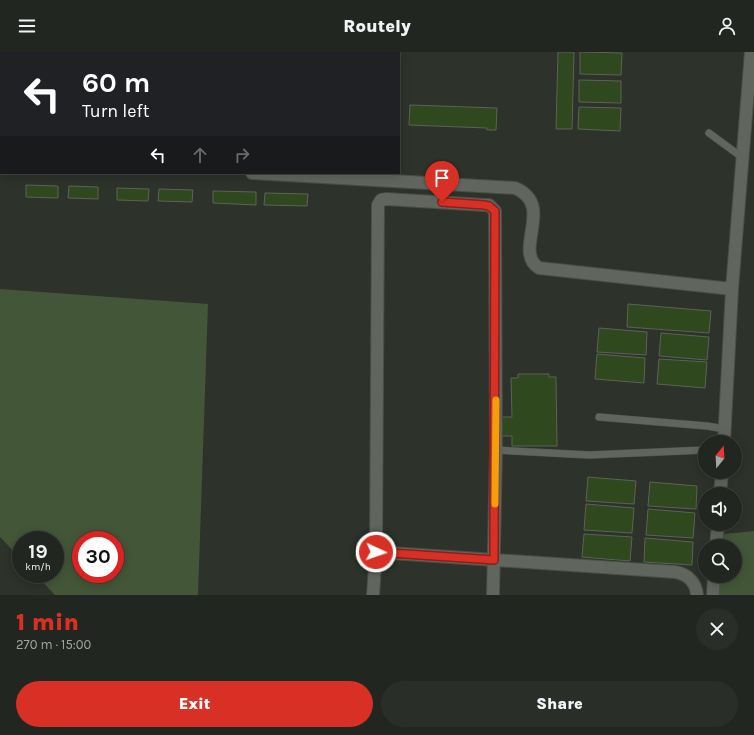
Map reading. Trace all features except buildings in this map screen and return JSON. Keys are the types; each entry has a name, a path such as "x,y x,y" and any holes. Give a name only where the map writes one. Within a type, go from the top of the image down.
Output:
{"street":[{"path":"725,435 732,289 752,52"},
{"path":"270,174 515,188 527,195 533,207 530,256 531,260 539,268 732,289"},
{"path":"373,595 376,552 378,205 382,199 484,205 489,206 495,211 496,450 492,595"},
{"path":"376,552 675,572 681,573 691,580 697,595"},
{"path":"713,595 714,583"}],"lane":[{"path":"709,133 743,158"},
{"path":"599,417 725,429"},
{"path":"496,450 589,455 698,450"}],"green space":[{"path":"0,289 208,304 198,595 55,595 44,583 64,583 64,531 12,531 12,550 0,537"},
{"path":"754,531 754,595 719,595 720,583 742,583 742,539 724,539 724,534"}],"slow traffic":[{"path":"495,504 496,400"}],"route":[{"path":"376,552 494,560 496,450 496,216 495,211 489,206 442,202"}]}
